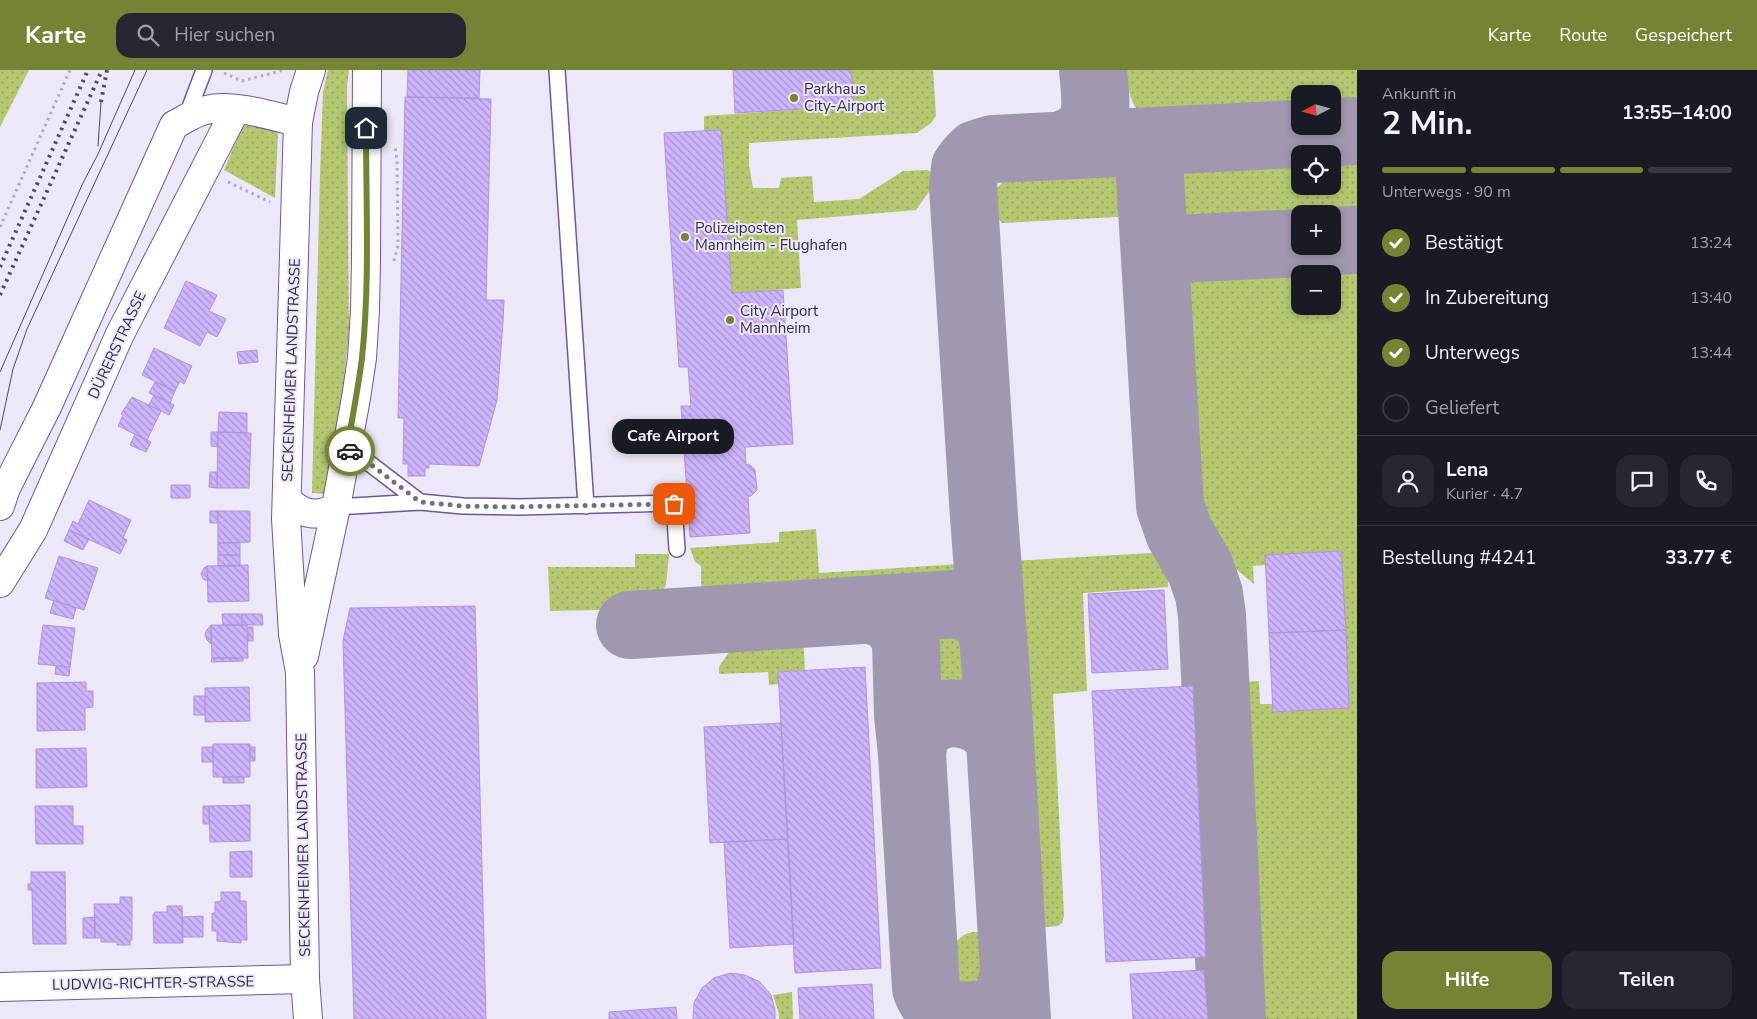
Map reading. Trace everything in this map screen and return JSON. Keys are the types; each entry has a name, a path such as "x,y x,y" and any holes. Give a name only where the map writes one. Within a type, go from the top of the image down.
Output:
{"main road":[{"name":"SECKENHEIMER LANDSTRASSE","path":"308,1019 305,980 300,672 293,634 286,519 298,122 311,70"},
{"name":"SECKENHEIMER LANDSTRASSE","path":"300,672 336,507 360,374 365,310 367,70"},
{"path":"0,506 6,488 47,407 174,125 205,110 221,108 236,109 298,122"},
{"name":"DÜRERSTRASSE","path":"0,583 34,530 120,334 206,171 236,109"},
{"path":"287,500 301,511 310,514 328,512 336,507"},
{"name":"LUDWIG-RICHTER-STRASSE","path":"0,987 305,980"}],"lane":[{"path":"186,118 204,70"},
{"path":"557,70 586,506"},
{"path":"347,449 365,460 420,502"},
{"path":"336,507 420,502 463,506 674,504 677,549"}],"path":[{"path":"0,227 70,70"},
{"path":"216,70 242,81 284,70"},
{"path":"206,171 295,214"}],"green space":[{"path":"0,70 29,70 0,127"},
{"path":"328,70 349,70 347,86 349,331 340,418 325,494 312,493 323,92"},
{"path":"851,70 933,70 936,116 931,123 917,133 749,143 749,165 753,188 779,188 781,178 812,176 814,202 859,199 903,171 928,170 938,179 916,210 797,220 801,288 732,293 721,130 704,131 704,116 853,106"},
{"path":"1124,70 1357,70 1357,111 1341,112 1341,85 1291,85 1291,114 1145,122 1131,98"},
{"path":"244,122 278,132 275,198 224,170"},
{"path":"1357,149 1357,1019 1249,1019 1227,683 1259,681 1260,704 1273,704 1273,712 1349,708 1341,551 1266,555 1266,565 1253,566 1254,584 1199,538 1191,525 1170,183 1175,172 1190,157 1291,152 1291,195 1341,195 1341,150"},
{"path":"1125,161 1132,170 1133,200 1126,211 1118,217 1002,223 990,211 986,201 1019,166"},
{"path":"816,529 819,573 960,564 946,582 924,587 709,597 701,585 701,566 695,562 690,548 779,542 779,532"},
{"path":"1169,552 1168,587 1083,593 1087,691 1053,694 1064,916 1062,923 1058,926 1037,926 1030,921 1023,911 998,595 1000,576 1012,561"},
{"path":"635,554 669,554 666,585 658,599 645,609 550,611 548,567 635,567"},
{"path":"803,634 805,670 779,672 779,684 769,685 768,672 719,674 719,667 729,652 746,638"},
{"path":"964,637 971,642 976,652 979,679 977,686 967,696 953,698 941,691 937,684 936,651 941,638"},
{"path":"973,932 981,932 990,938 993,951 993,965 991,974 984,985 979,990 968,995 958,991 954,984 953,952 959,939"},
{"path":"792,992 793,1019 779,1019 773,995"}],"building":[{"path":"408,70 480,70 479,98 407,97"},
{"name":"Parkhaus City-Airport","path":"733,70 851,70 854,106 735,113"},
{"path":"405,97 491,99 486,300 504,300 497,400 479,466 429,464 429,468 425,468 425,476 408,476 408,464 403,464 404,418 398,418"},
{"name":"City Airport Mannheim","path":"721,130 732,293 783,290 793,444 745,447 746,465 749,464 755,470 757,490 751,496 748,496 750,533 690,537 681,406 691,406 688,367 679,367 664,133"},
{"path":"186,281 217,295 209,311 226,319 217,337 207,332 200,346 164,328"},
{"path":"154,348 192,366 184,384 180,381 175,391 142,375"},
{"path":"257,350 258,362 239,364 237,352"},
{"path":"155,382 175,391 170,403 149,393"},
{"path":"154,395 174,405 169,415 149,405"},
{"path":"132,397 161,411 147,440 118,426 123,415 121,414"},
{"path":"219,412 247,413 247,433 218,432"},
{"path":"211,432 218,432 218,447 211,446"},
{"path":"218,432 251,433 249,488 217,488"},
{"path":"135,434 151,442 146,452 130,445"},
{"path":"210,472 217,472 217,488 209,487"},
{"path":"171,485 190,485 190,498 171,498"},
{"path":"89,500 131,520 123,538 127,540 120,554 69,530 73,521 78,524"},
{"path":"210,511 218,511 218,523 210,523"},
{"path":"218,511 250,511 250,542 218,543"},
{"path":"69,530 89,539 83,550 64,541"},
{"path":"218,543 240,543 240,555 218,555"},
{"path":"1341,551 1346,630 1269,633 1265,555"},
{"path":"218,555 240,555 240,566 218,566"},
{"path":"59,556 98,568 84,610 45,598"},
{"path":"248,565 249,601 208,602 207,566"},
{"path":"207,566 208,581 203,579 201,574"},
{"path":"1164,590 1168,669 1092,673 1088,594"},
{"path":"54,600 76,608 73,619 50,613"},
{"path":"475,606 486,1019 354,1019 343,641 350,608"},
{"path":"222,614 242,614 242,625 223,625"},
{"path":"242,614 262,614 263,625 242,625"},
{"path":"43,625 75,628 70,667 38,664"},
{"path":"211,625 247,625 248,658 212,658"},
{"path":"211,625 211,644 205,635"},
{"path":"248,627 253,627 253,641 248,641"},
{"path":"1346,630 1349,708 1273,712 1269,633"},
{"path":"212,658 243,658 243,661 211,662"},
{"path":"56,666 70,667 69,676 55,674"},
{"path":"865,667 881,968 795,973 778,672"},
{"path":"86,682 86,691 93,691 93,707 85,708 85,730 37,731 37,683"},
{"path":"1193,686 1206,957 1106,962 1092,691"},
{"path":"249,687 250,721 205,722 205,688"},
{"path":"194,696 205,696 205,715 194,715"},
{"path":"781,723 788,839 710,843 704,727"},
{"path":"213,744 250,744 250,777 213,777"},
{"path":"202,747 213,747 213,762 202,762"},
{"path":"250,747 255,747 255,761 250,761"},
{"path":"86,748 87,787 36,788 36,749"},
{"path":"223,777 244,777 244,783 223,783"},
{"path":"250,805 250,841 210,842 209,806"},
{"path":"35,806 73,806 73,826 83,826 83,844 36,844"},
{"path":"203,806 209,806 209,824 203,824"},
{"path":"788,839 794,944 730,948 724,842"},
{"path":"252,851 252,877 230,877 230,852"},
{"path":"31,872 65,872 66,944 33,944 32,890 28,890 28,884 31,884"},
{"path":"221,892 240,892 240,901 246,901 247,940 241,940 241,943 217,941 217,931 212,931 212,913 215,913 215,902 221,901"},
{"path":"120,897 132,897 132,940 130,940 130,945 117,945 117,942 101,942 101,938 95,938 94,904 120,904"},
{"path":"167,906 182,906 183,943 154,943 153,915 155,912 167,912"},
{"path":"203,916 203,937 182,937 182,917"},
{"path":"95,917 95,938 83,938 83,918"},
{"path":"1204,970 1208,1019 1133,1019 1130,974"},
{"path":"730,973 745,975 760,982 771,995 775,1019 693,1019 694,1003 702,988 714,978"},
{"path":"872,984 874,1019 800,1019 798,988"},
{"path":"676,1007 677,1019 609,1019 609,1012"}],"taxiway":[{"path":"1062,145 1085,132 1091,124 1095,105 1093,70"},
{"path":"1017,1019 963,187 965,168 977,154 993,149 1357,131"},
{"path":"1166,141 1157,147 1149,160 1170,506 1179,532 1200,568 1209,594 1212,615 1232,1019"},
{"path":"1341,241 1357,240"},
{"path":"1155,250 1291,243"},
{"path":"630,625 956,604 969,608 979,614 987,623 993,636"},
{"path":"868,610 881,613 892,620 900,629 906,642 908,715 912,754"},
{"path":"999,741 992,730 983,722 972,716 959,714 947,714 924,724 914,740 912,754 926,988 934,1003 945,1012 958,1015 989,1013 1001,1007 1007,999 1014,971"}],"tram line":[{"path":"0,372 135,70"},
{"path":"0,430 13,369 27,329 147,70"},
{"path":"98,146 101,102"}],"railway":[{"path":"0,267 88,70"},
{"path":"0,295 102,70"},
{"path":"101,102 107,70"}],"way so far":[{"path":"350,451 365,460 420,502 501,507 674,504"}],"place":[{"name":"Parkhaus City-Airport","path":"794,98"},
{"name":"Polizeiposten Mannheim - Flughafen","path":"685,237"},
{"name":"City Airport Mannheim","path":"730,320"},
{"name":"Cafe Airport","path":"674,504"}],"route":[{"path":"350,451 347,449 362,358 365,310 366,128"}]}
